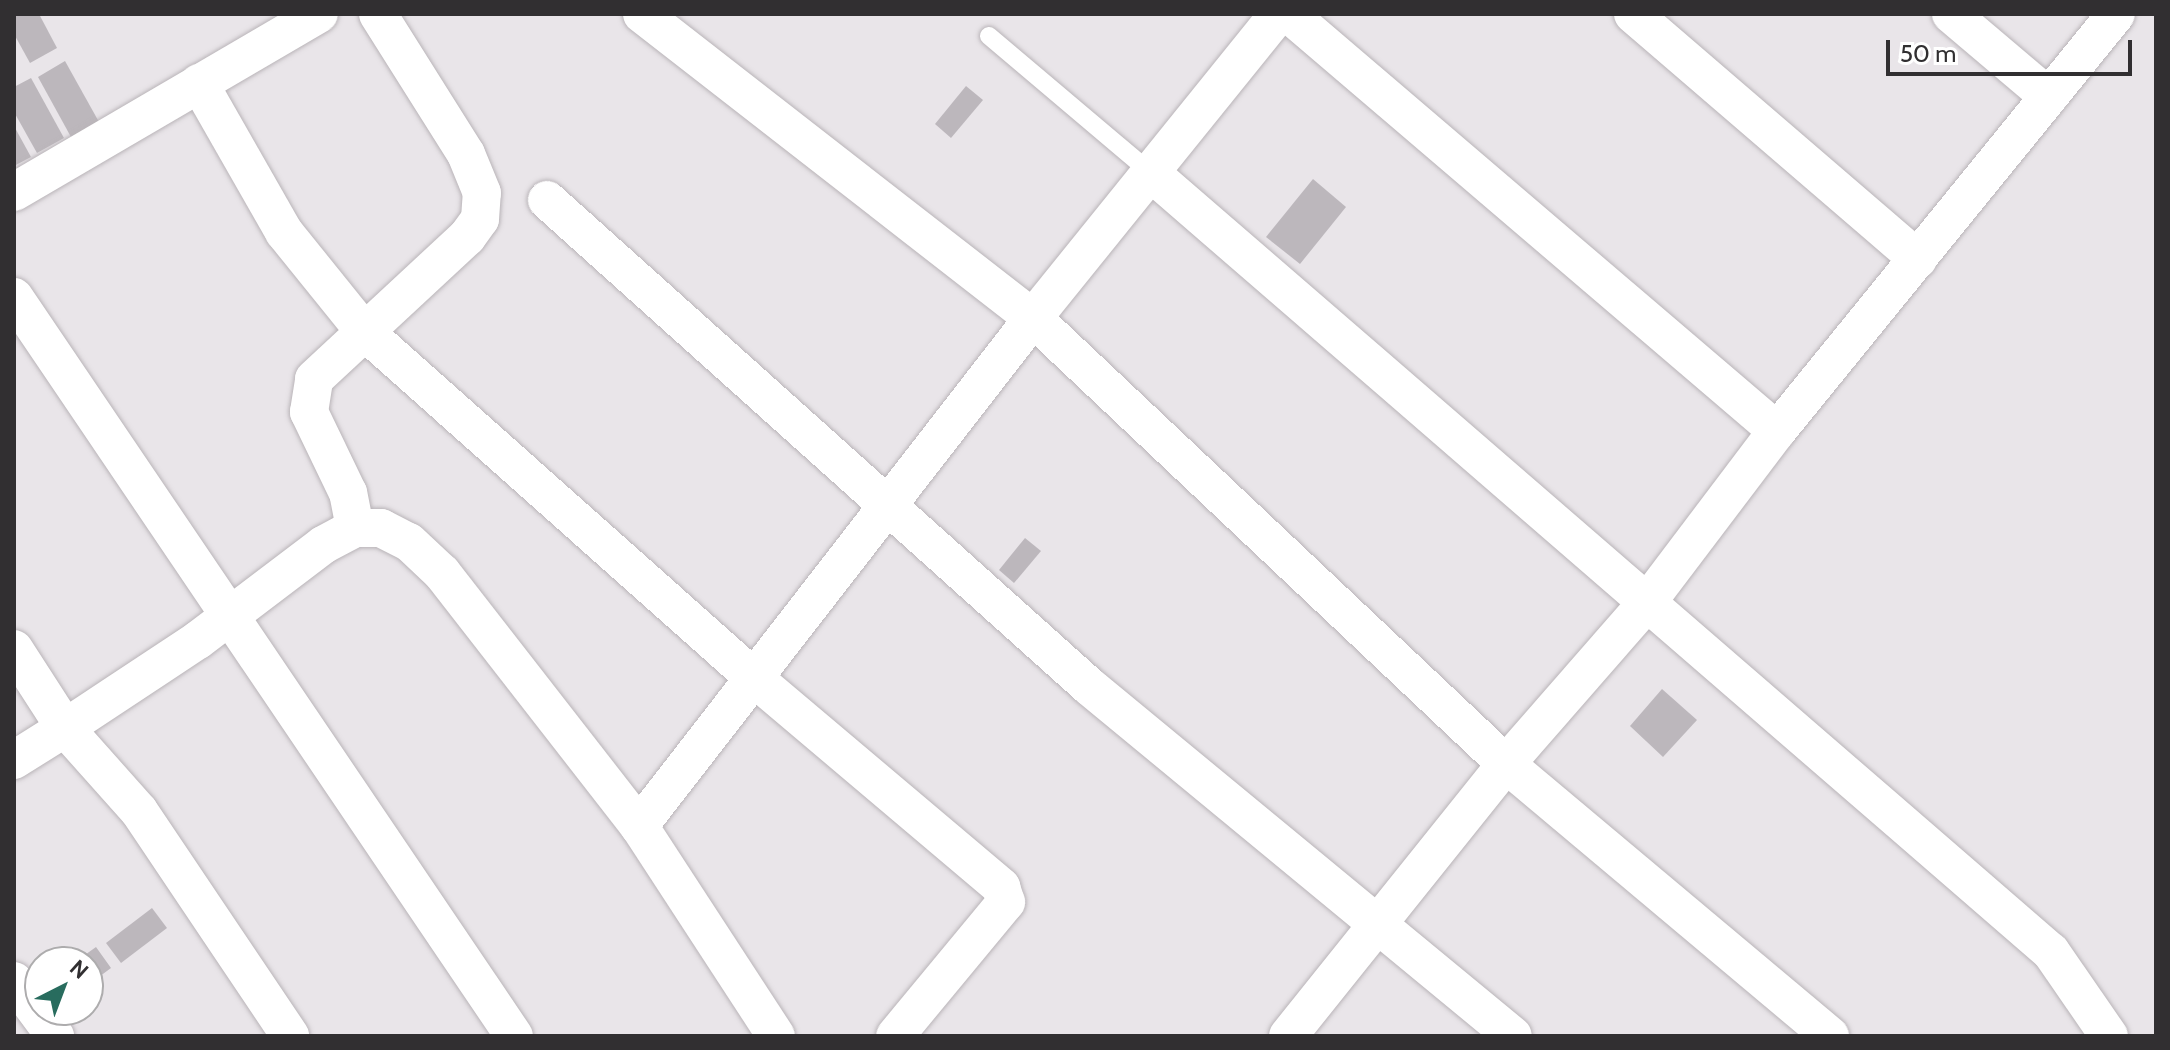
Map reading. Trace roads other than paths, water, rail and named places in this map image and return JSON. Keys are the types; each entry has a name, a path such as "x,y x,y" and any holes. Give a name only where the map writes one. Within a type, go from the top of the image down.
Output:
{"street":[{"path":"14,192 319,14"},
{"path":"355,528 348,493 309,412 308,393 319,370 467,237 480,219 482,193 466,154 378,14"},
{"path":"642,14 1033,318 1506,764 1830,1036"},
{"path":"639,826 1033,318 1278,14"},
{"path":"1289,14 1777,431"},
{"path":"1633,14 1918,259"},
{"path":"1951,14 2049,97"},
{"path":"1288,1036 1506,764 1649,600 1777,431 2116,14"},
{"path":"199,83 284,232 364,331 754,678 1006,895 1006,902 895,1036"},
{"path":"1151,173 1649,600 2051,952 2109,1036"},
{"path":"547,200 890,503 1090,687 1513,1036"},
{"path":"14,297 514,1036"},
{"path":"14,760 355,528 381,528 409,542 442,573 639,826 765,1032"},
{"path":"14,649 65,728 139,811 290,1036"},
{"path":"14,981 55,1036"}],"lane":[{"path":"989,36 1151,173"}]}
